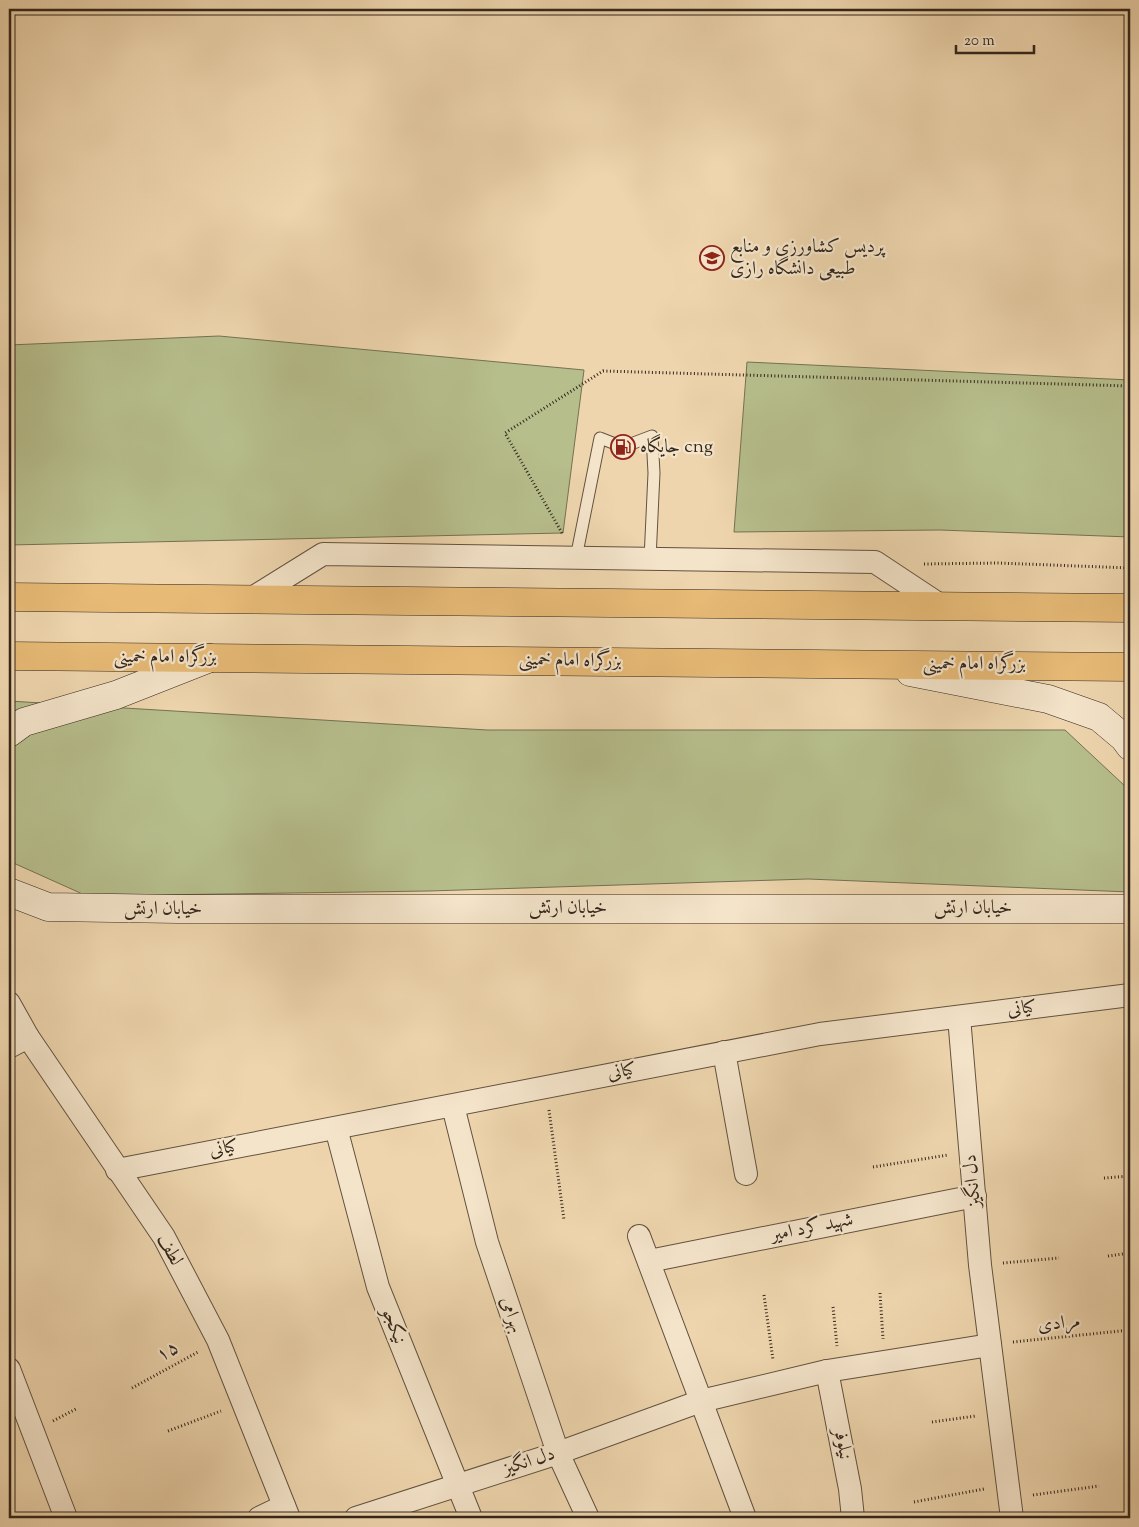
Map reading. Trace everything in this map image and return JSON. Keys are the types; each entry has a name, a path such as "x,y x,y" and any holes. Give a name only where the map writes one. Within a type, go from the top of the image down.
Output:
{"highway":[{"path":"9,597 1130,608"},
{"name":"بزرگراه امام خمینی","path":"9,656 1130,667"}],"street":[{"path":"249,600 323,554 875,562 940,605"},
{"path":"9,733 24,722 116,694 212,657"},
{"path":"869,664 1048,699 1100,717 1124,738 1130,746"},
{"name":"خیابان ارتش","path":"9,892 48,907 113,908 1130,909"},
{"name":"کیانی","path":"117,1170 820,1034 1130,996"},
{"name":"لطف","path":"9,1003 18,1042 117,1170 164,1237 218,1340 287,1512"},
{"name":"دل انگیز","path":"959,1017 980,1265 1010,1500"},
{"path":"724,1052 746,1174"},
{"name":"بهرامی","path":"453,1106 487,1242 558,1453 588,1518"},
{"name":"نیکجو","path":"336,1128 378,1287 471,1518"},
{"name":"شهید کرد امیر","path":"649,1261 974,1196"},
{"path":"639,1236 745,1518"},
{"name":"دل انگیز","path":"356,1518 558,1453 702,1401 833,1370 990,1345"},
{"path":"9,1369 66,1518"},
{"name":"نیلوفر","path":"833,1370 850,1489 852,1518"},
{"path":"259,1518 287,1512"}],"lane":[{"path":"576,558 600,438 623,447 652,436 654,473 650,559"}],"path":[{"path":"576,558 505,433 603,371 1130,386"},
{"path":"920,564 998,563 1130,568"},
{"path":"546,1087 564,1220"},
{"path":"873,1167 970,1152"},
{"path":"1104,1178 1130,1176"},
{"path":"1108,1256 1130,1253"},
{"path":"980,1265 1059,1258"},
{"path":"880,1292 885,1362"},
{"path":"764,1295 776,1383"},
{"path":"833,1307 833,1370"},
{"name":"مرادی","path":"990,1345 1130,1330"},
{"name":"۱۵","path":"132,1388 218,1340"},
{"path":"168,1431 243,1403"},
{"path":"932,1422 999,1413"},
{"path":"914,1502 1010,1500 1099,1486"}],"green space":[{"path":"219,336 584,370 563,533 9,545 9,345"},
{"path":"747,362 1130,380 1130,537 940,530 734,532"},
{"path":"9,701 487,730 1065,730 1126,787 1130,892 808,879 429,891 87,896 9,861"}],"place":[{"name":"پردیس کشاورزی و منابع طبیعی دانشگاه رازی","path":"712,258"},
{"name":"جایگاه cng","path":"623,447"}]}
